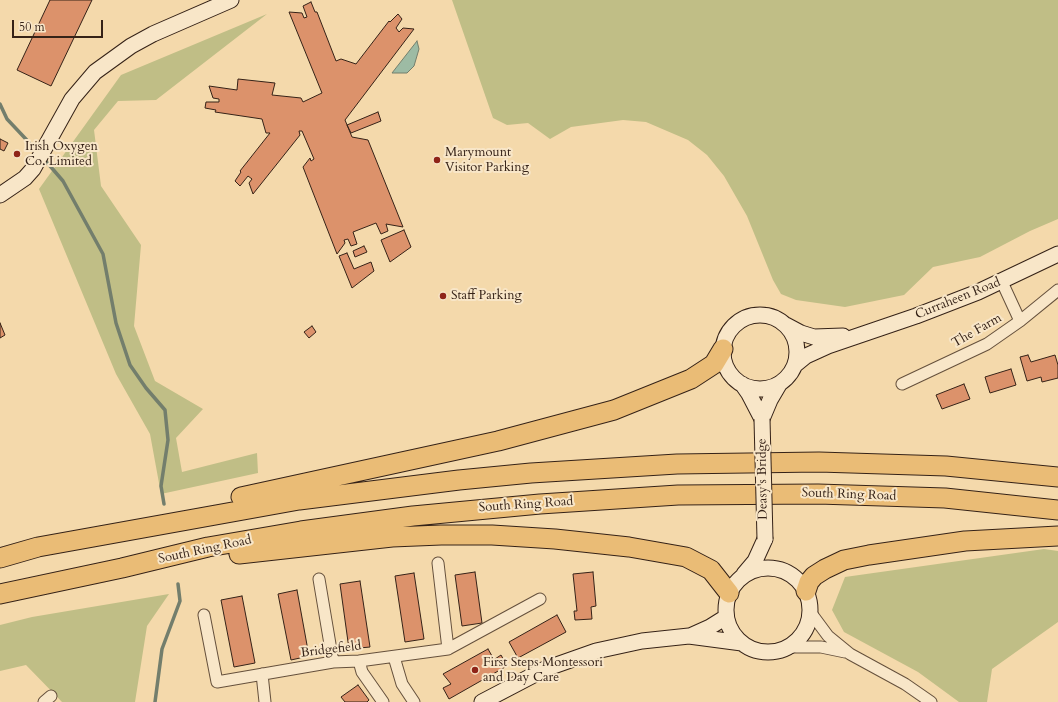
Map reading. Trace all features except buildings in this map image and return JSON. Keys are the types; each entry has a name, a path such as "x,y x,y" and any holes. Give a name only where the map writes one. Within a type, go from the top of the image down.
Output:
{"highway":[{"path":"0,558 136,520 435,456 575,422 653,396 691,379 714,364 723,349"},
{"path":"38,547 299,500 459,480 604,468 748,462 875,463 946,466 1058,477"},
{"name":"South Ring Road","path":"0,594 122,568 208,547 301,531 405,517 540,504 663,496 754,493 945,498 1058,510"},
{"path":"122,568 392,537 492,535 555,539 629,547 686,557 711,570 728,594"},
{"path":"806,590 809,582 814,576 844,560 965,541 1058,536"}],"street":[{"path":"0,195 24,178 41,156 72,100 84,84 107,62 131,46 171,25 231,0"},
{"name":"Curraheen Road","path":"742,384 751,388 771,388 790,375 795,365 806,356 855,336 916,316 1002,282 1058,254"},
{"path":"1002,282 1020,321"},
{"name":"The Farm","path":"902,384 987,344 1020,321 1058,290"},
{"name":"Curraheen Road","path":"723,349 730,331 736,324 746,318 758,315 770,316 801,333 814,337 855,336"},
{"path":"786,325 793,334 797,344 798,354 795,365"},
{"path":"723,349 724,360 728,369 749,394 762,419"},
{"name":"Curraheen Road","path":"762,419 770,400 780,383"},
{"name":"Deasy's Bridge","path":"762,419 765,539"},
{"path":"765,539 769,552 783,570 801,582 806,590 810,602 811,613 807,627 800,638 789,647"},
{"path":"765,539 755,561 735,582 728,594 726,617 732,631 742,643 750,648 770,652 789,647 821,647 850,654"},
{"path":"438,562 448,649 540,599"},
{"path":"744,574 757,568 783,570"},
{"path":"319,579 333,662"},
{"path":"811,613 828,636 850,654 905,684 931,702"},
{"name":"Bridgefield","path":"204,615 217,682 333,662 359,661 448,649"},
{"path":"689,636 710,627 726,617"},
{"path":"482,702 545,669 596,651 642,641 689,636 742,643"},
{"path":"394,657 402,684 414,702"},
{"path":"359,661 362,672 383,702"},
{"path":"262,674 265,702"}],"shaded area":[{"path":"452,0 1058,0 1058,219 1030,231 980,257 933,267 904,295 845,307 796,300 781,294 773,280 747,216 724,176 707,155 688,140 646,122 623,120 571,127 550,139 528,123 507,125 493,118"},
{"path":"267,14 156,100 118,101 94,130 101,186 141,245 134,326 155,381 203,409 176,438 182,472 257,453 258,473 161,494 150,434 116,374 39,189 121,75"},
{"path":"417,41 419,49 414,66 407,73 392,73"},
{"path":"1044,549 1058,551 1058,622 992,669 987,702 959,702 918,672 844,632 832,610 845,577"},
{"path":"169,594 147,626 135,702 62,702 26,665 0,671 0,625 32,617"}],"waterway":[{"path":"0,104 7,119 39,153"},
{"path":"44,159 63,181 103,254 116,323 130,365 146,388 165,410 168,440 161,486 164,504"},
{"path":"155,702 162,649 180,601 178,584"}],"place":[{"name":"Irish Oxygen Co. Limited","path":"17,154"},
{"name":"Marymount Visitor Parking","path":"437,160"},
{"name":"Staff Parking","path":"443,296"},
{"name":"First Steps Montessori and Day Care","path":"475,670"}]}
